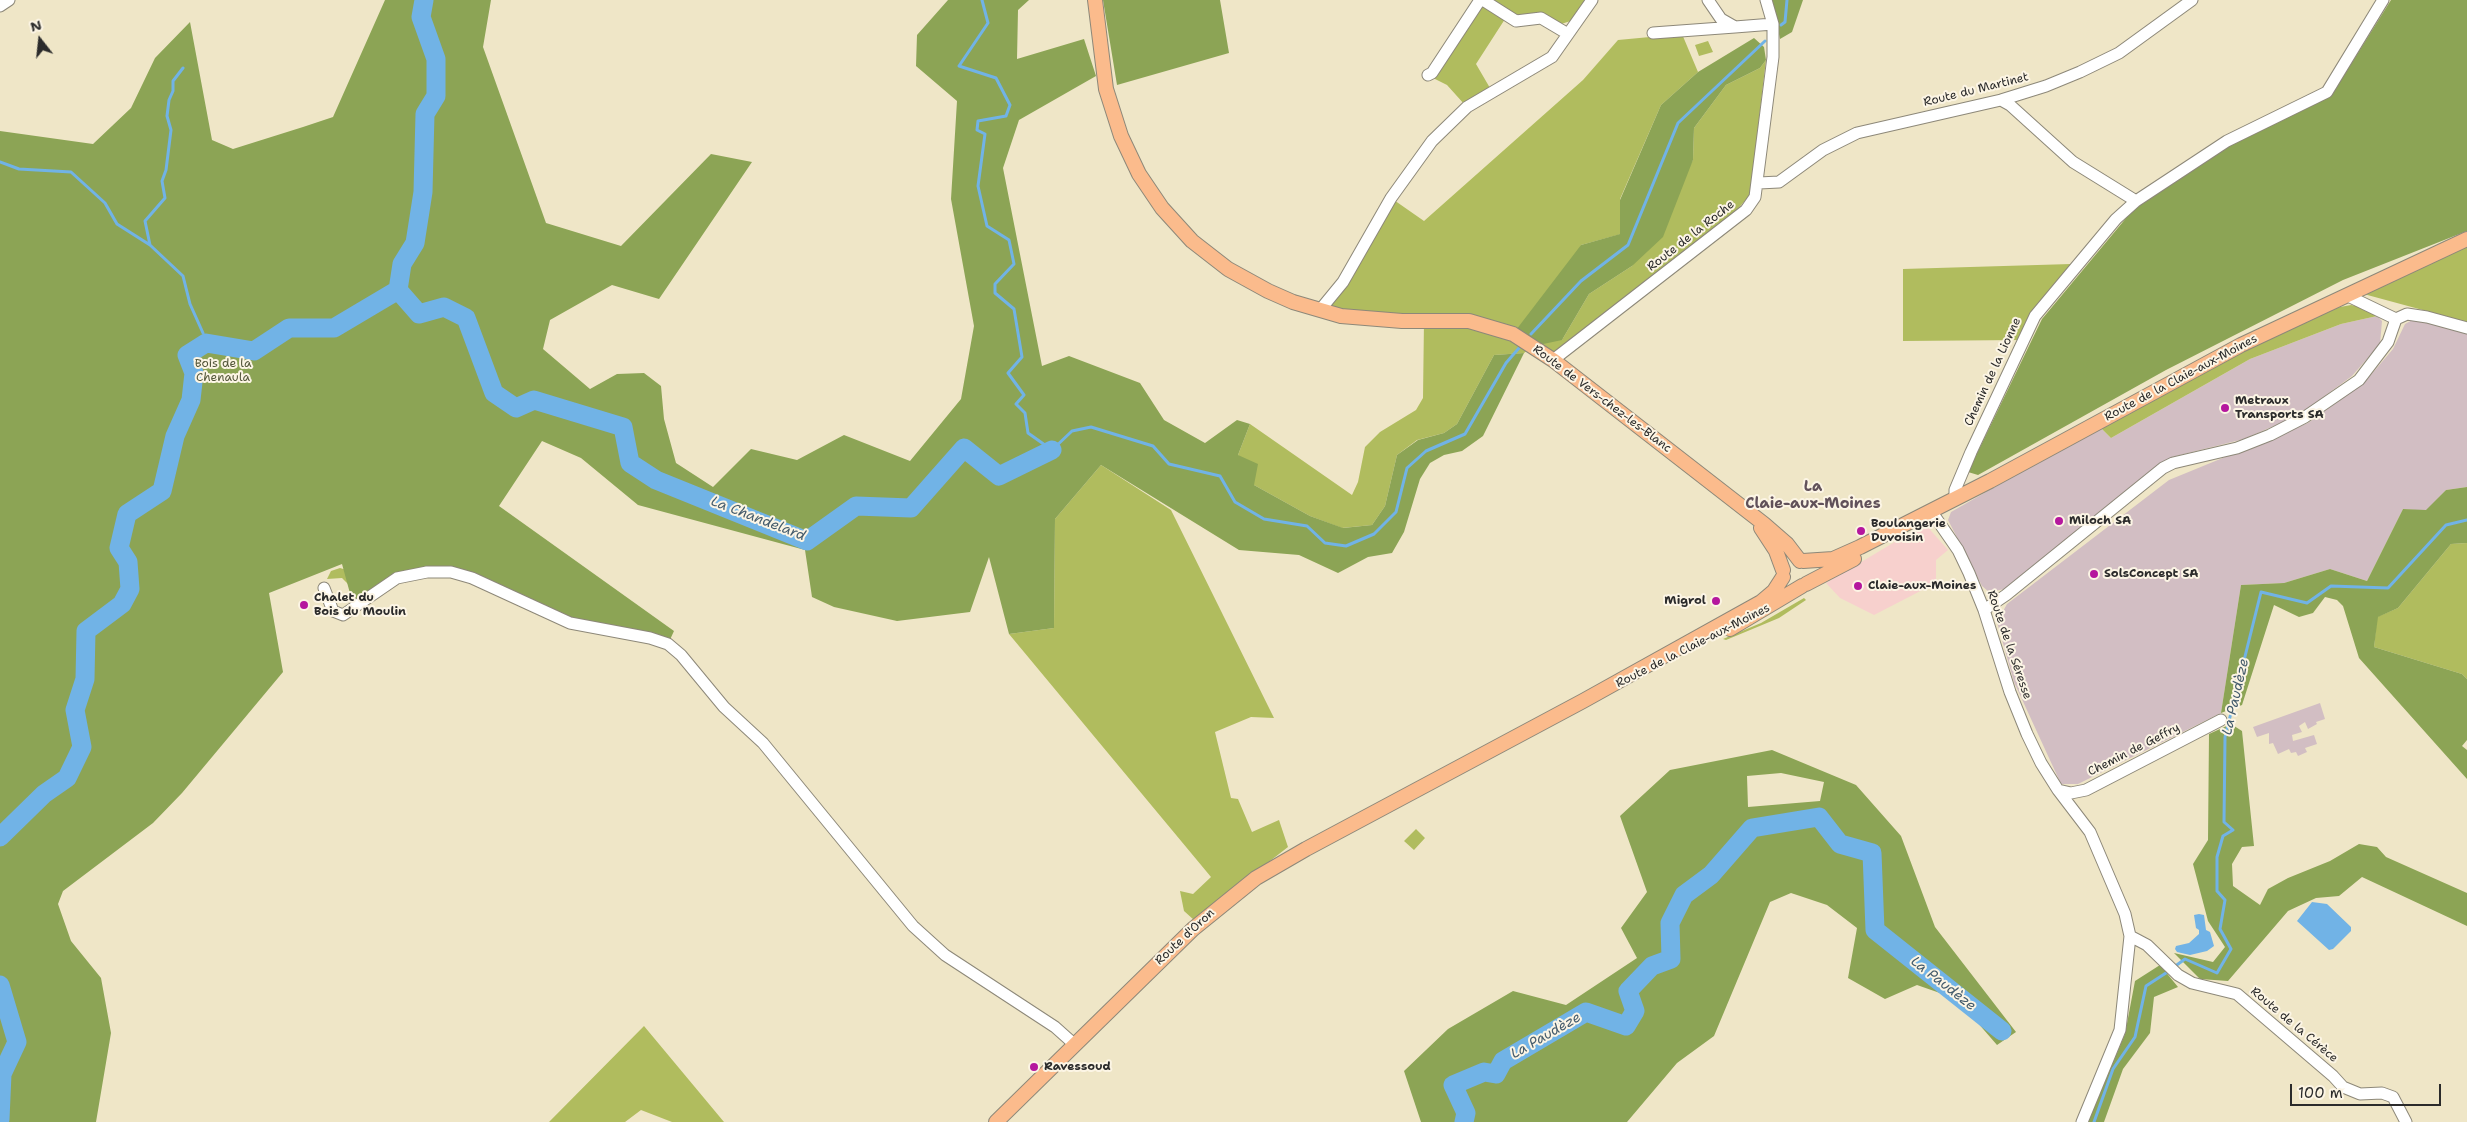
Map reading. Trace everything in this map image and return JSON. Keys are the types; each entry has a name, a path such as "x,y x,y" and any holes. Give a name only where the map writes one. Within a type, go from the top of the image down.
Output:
{"main road":[{"name":"Route de Vers-chez-les-Blanc","path":"1095,0 1106,89 1121,136 1139,174 1162,208 1192,241 1228,269 1268,291 1320,310 1362,319 1470,321 1513,334 1553,360 1744,509 1787,544 1802,561"},
{"name":"Route de la Claie-aux-Moines","path":"1802,561 1834,559 1899,528 2241,345 2467,239"},
{"name":"Route de Vers-chez-les-Blanc","path":"1744,509 1769,540 1783,573"},
{"name":"Route de la Claie-aux-Moines","path":"1583,701 1730,629 1804,585 1850,562 1899,528"},
{"path":"1802,561 1810,572 1804,585 1790,586 1783,573 1790,562 1802,561"},
{"name":"Route de la Claie-aux-Moines","path":"1407,795 1583,701 1761,602 1774,591 1783,573"},
{"name":"Route d'Oron","path":"996,1122 1192,929 1239,890 1283,861 1407,795"}],"street":[{"path":"0,6 9,0"},
{"path":"1428,75 1432,73 1481,0 1516,21 1541,18 1568,34"},
{"path":"1320,310 1343,282 1391,198 1432,141 1466,107 1552,57 1592,0"},
{"path":"1708,0 1721,19 1735,27"},
{"name":"Route de la Roche","path":"1553,360 1746,210 1755,197 1774,56 1772,24 1766,0"},
{"name":"Route du Martinet","path":"1758,183 1779,182 1824,150 1857,133 2001,100 2046,86 2119,53 2192,0"},
{"name":"Chemin de la Lionne","path":"1955,498 1955,490 1970,452 2035,316 2116,219 2136,201 2227,141 2327,92 2383,0"},
{"path":"1653,33 1772,24"},
{"path":"2001,100 2010,105 2073,162 2136,201"},
{"path":"2346,295 2396,318 2407,314 2467,328"},
{"path":"1984,610 2006,595 2163,468 2173,463 2237,448 2270,435 2305,417 2359,380 2388,342 2396,318"},
{"name":"Route de la Séresse","path":"1931,511 1958,550 1984,610 2017,709 2041,764 2058,790"},
{"path":"324,588 332,611 343,615 398,578 428,572 451,572 472,578 539,607 570,623 650,638 668,644 681,655 724,706 763,743 913,926 945,955 1054,1027 1074,1044"},
{"name":"Chemin de Geffry","path":"2058,790 2071,793 2086,790 2221,720"},
{"path":"2058,790 2090,832 2125,914 2130,936 2120,1030 2082,1122"},
{"name":"Route de la Cérèce","path":"2130,936 2147,945 2178,975 2192,982 2237,994 2333,1076 2343,1087 2360,1094 2382,1093 2393,1097 2406,1122"}],"shaded area":[{"path":"2377,316 2382,321 2380,344 2352,376 2299,415 2244,439 2172,457 2005,589 1989,592 1982,586 1948,520 1951,512 2100,427 2111,438 2250,359 2341,324"},
{"path":"2414,319 2467,334 2467,487 2446,490 2426,511 2403,509 2367,581 2330,569 2284,583 2241,585 2221,713 2078,784 2061,784 2014,682 1997,622 2007,604 2169,480 2308,423 2364,383 2393,349 2405,324"},
{"path":"1925,524 1948,550 1936,560 1936,583 1874,615 1840,598 1826,583"},
{"path":"2320,703 2325,719 2316,722 2317,724 2308,729 2305,722 2299,726 2302,732 2292,735 2293,741 2314,735 2317,744 2305,748 2307,752 2298,756 2296,752 2291,753 2289,749 2278,754 2273,743 2269,744 2269,733 2257,737 2253,727"}],"green space":[{"name":"Bois de la Chenaula","path":"385,0 491,0 483,47 546,223 621,246 711,154 752,162 659,299 612,285 550,320 543,349 590,389 617,374 644,373 661,386 664,419 676,463 713,487 751,449 797,460 844,435 910,461 961,399 974,326 951,199 957,101 916,66 917,35 948,0 1029,0 1018,10 1017,59 1084,39 1096,76 1019,120 1003,168 1042,366 1069,356 1140,383 1164,420 1205,443 1237,420 1250,424 1238,455 1258,464 1254,485 1310,516 1343,528 1372,525 1385,506 1397,455 1418,440 1444,433 1457,424 1494,355 1524,353 1483,436 1462,451 1444,455 1430,463 1420,479 1404,532 1392,553 1368,557 1338,573 1299,555 1239,550 1101,465 1055,519 1054,628 1009,634 989,557 970,612 897,621 834,607 812,597 805,550 638,505 581,458 542,441 499,506 674,631 668,644 570,623 451,572 398,578 354,608 342,564 269,593 283,672 182,793 153,823 63,891 58,904 71,941 101,978 111,1033 96,1122 0,1122 0,131 93,144 131,108 155,58 190,22 212,140 233,149 333,117"},
{"path":"1103,0 1220,0 1229,53 1117,85"},
{"path":"1492,0 1589,0 1574,20 1561,24 1504,12"},
{"path":"1772,0 1803,0 1792,32 1780,39"},
{"path":"2391,0 2467,0 2467,231 2343,280 2166,370 1978,475 1968,472 2042,319 2132,211 2229,144 2331,96"},
{"path":"1483,3 1505,19 1476,64 1490,88 1465,105 1447,85 1431,77"},
{"path":"1682,34 1698,72 1661,105 1620,199 1621,234 1581,245 1562,340 1589,294 1632,266 1693,160 1694,128 1726,85 1760,68 1766,60 1750,195 1735,212 1553,360 1534,346 1524,353 1494,355 1457,424 1444,433 1417,440 1397,455 1385,506 1372,525 1342,528 1310,516 1254,485 1238,455 1250,424 1352,495 1358,482 1365,447 1380,432 1416,410 1423,398 1424,320 1320,310 1391,198 1424,221 1583,80 1618,40"},
{"path":"1754,38 1764,47 1766,60 1760,68 1726,85 1694,128 1693,160 1663,237 1632,266 1589,294 1562,340 1534,346 1513,334 1581,245 1620,234 1620,200 1661,105 1698,72"},
{"path":"1708,41 1713,52 1699,56 1695,45"},
{"path":"2467,246 2467,322 2360,293"},
{"path":"2071,264 2020,340 1903,341 1903,269"},
{"path":"2351,305 2369,309 2377,316 2341,324 2250,359 2111,438 2100,427 2244,350 2324,310"},
{"path":"1101,465 1171,510 1274,718 1251,717 1215,732 1231,798 1238,799 1252,832 1279,820 1288,847 1194,920 1184,911 1180,891 1193,894 1211,877 1009,634 1054,628 1055,519"},
{"path":"2467,487 2467,543 2451,544 2398,608 2378,617 2374,647 2462,674 2467,679 2467,740 2462,746 2467,750 2467,779 2359,658 2343,606 2337,600 2325,597 2313,613 2299,617 2274,605 2242,705 2221,713 2241,585 2284,583 2330,569 2367,581 2403,509 2426,510 2446,490"},
{"path":"2467,543 2467,679 2462,674 2374,647 2377,617 2398,608 2451,544"},
{"path":"340,568 350,571 351,587 342,578 327,579 331,571"},
{"path":"1804,598 1806,600 1779,618 1726,640 1723,639 1761,623"},
{"path":"2231,724 2242,731 2254,846 2242,847 2232,864 2233,886 2260,905 2268,889 2288,878 2330,861 2359,844 2377,847 2386,857 2467,893 2467,926 2362,877 2339,896 2316,898 2288,911 2228,981 2200,979 2174,953 2213,962 2225,947 2208,921 2193,864 2208,840 2209,734"},
{"path":"1772,750 1856,785 1901,836 1935,927 2016,1032 1997,1045 1957,999 1917,985 1885,999 1848,978 1857,928 1827,905 1791,893 1770,902 1714,1036 1677,1063 1627,1122 1421,1122 1404,1071 1448,1029 1513,991 1566,1005 1637,958 1621,928 1647,892 1620,816 1670,770","holes":["1781,773 1824,782 1820,801 1748,807 1747,776"]},
{"path":"1416,829 1425,838 1414,850 1404,841"},
{"path":"2160,965 2178,987 2154,997 2150,1033 2123,1069 2104,1122 2088,1122 2125,1034 2135,981"},
{"path":"644,1026 724,1122 672,1122 641,1110 625,1122 549,1122"}],"water":[{"path":"2312,902 2327,904 2351,927 2351,931 2333,949 2329,950 2297,921"},
{"path":"2194,915 2204,915 2206,930 2210,932 2214,946 2207,951 2190,955 2177,952 2176,946 2189,943 2199,934"}],"waterway":[{"name":"La Chandelard","path":"398,290 402,264 415,243 423,192 425,114 436,96 436,59 421,17 424,0"},
{"path":"982,0 988,23 959,66 996,78 1010,105 1006,116 978,121 977,130 985,134 978,186 987,226 1009,240 1014,264 995,284 995,293 1014,309 1022,357 1008,373 1024,395 1016,404 1025,413 1028,433 1052,450 1072,431 1091,427 1153,446 1169,464 1220,476 1235,502 1264,519 1307,526 1325,543 1346,546 1374,534 1396,512 1407,468 1426,451 1465,434 1506,363 1519,348"},
{"path":"1781,25 1785,22 1787,0"},
{"path":"1531,334 1581,281 1628,245 1678,123 1765,41"},
{"path":"150,245 145,221 165,198 162,181 166,170 171,130 167,116 169,100 173,91 173,81 183,68"},
{"path":"0,162 19,169 71,172 105,203 117,224 150,245 183,276 190,304 203,333"},
{"name":"La Chandelard","path":"0,837 44,794 67,778 82,747 75,710 85,679 86,631 122,604 130,589 128,562 119,548 127,514 162,491 175,436 191,400 194,373 187,355 206,343 254,351 289,328 334,328 398,290 419,314 444,307 466,318 494,393 516,408 534,400 623,427 630,463 656,480 807,541 856,506 911,508 964,448 999,476 1052,450"},
{"name":"La Paudèze","path":"2174,967 2185,959 2217,973 2231,949 2220,929 2225,900 2217,891 2217,857 2223,836 2233,830 2224,822 2225,737 2261,592 2307,603 2331,586 2388,588 2446,525 2467,520"},
{"name":"La Paudèze","path":"1464,1122 1466,1113 1453,1085 1484,1072 1496,1074 1503,1061 1586,1012 1626,1026 1635,1011 1628,991 1652,966 1671,959 1670,923 1684,895 1711,875 1752,828 1819,817 1840,844 1872,853 1875,930 2002,1031"},
{"name":"La Paudèze","path":"2094,1122 2113,1069 2135,1037 2146,986 2169,971"},
{"name":"La Chandelard","path":"0,985 17,1042 2,1074 0,1119"}],"place":[{"name":"Metraux Transports SA","path":"2225,408"},
{"name":"Miloch SA","path":"2059,521"},
{"name":"Boulangerie Duvoisin","path":"1861,531"},
{"name":"SolsConcept SA","path":"2094,574"},
{"name":"Claie-aux-Moines","path":"1858,586"},
{"name":"Migrol","path":"1716,601"},
{"name":"Chalet du Bois du Moulin","path":"304,605"},
{"name":"Ravessoud","path":"1034,1067"}],"district":[{"name":"La Claie-aux-Moines","path":"1813,496"}]}
